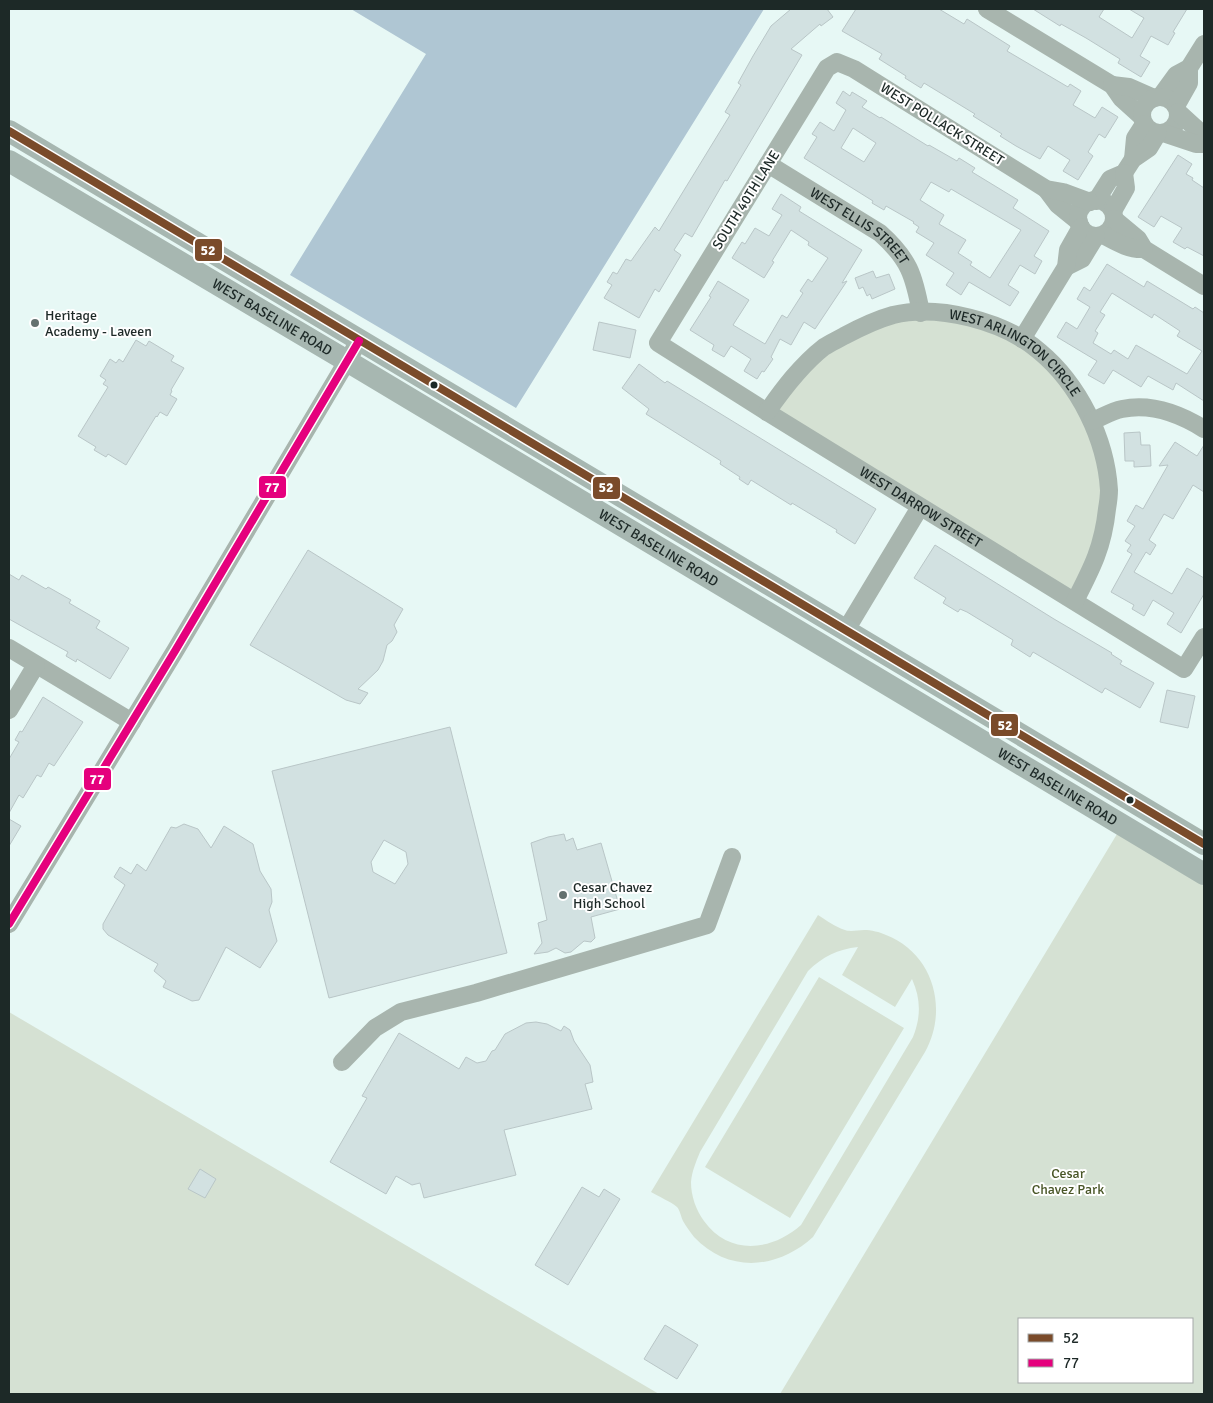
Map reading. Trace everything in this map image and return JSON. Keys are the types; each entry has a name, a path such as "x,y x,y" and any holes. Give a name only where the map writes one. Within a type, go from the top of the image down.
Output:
{"main road":[{"name":"WEST BASELINE ROAD","path":"9,131 846,630 1204,846"},
{"name":"WEST BASELINE ROAD","path":"9,161 347,361 1198,871"}],"street":[{"path":"987,9 1112,85 1121,98 1152,127 1196,144 1204,144"},
{"path":"1152,127 1145,105 1157,97 1176,75 1189,68 1204,44"},
{"name":"SOUTH 40TH LANE","path":"658,343 827,68 838,62"},
{"name":"WEST POLLACK STREET","path":"838,62 854,69 1046,189 1058,205 1080,225"},
{"path":"1022,339 1066,267 1068,250 1080,225 1079,212 1093,201 1110,179 1124,174 1134,159 1135,138 1152,127 1168,131 1176,123 1177,109 1189,83 1189,68"},
{"path":"1112,85 1129,87 1170,100 1204,138"},
{"name":"WEST ELLIS STREET","path":"768,164 880,233 892,244 911,270 916,285 920,312"},
{"path":"1066,267 1082,259 1100,236 1111,229 1113,215 1126,188 1124,174"},
{"name":"WEST POLLACK STREET","path":"1046,189 1093,201"},
{"path":"1093,201 1106,204 1113,215 1138,239 1144,249 1204,286"},
{"path":"1080,225 1087,234 1100,236 1135,250 1144,249"},
{"name":"WEST ARLINGTON CIRCLE","path":"767,412 790,380 824,347 862,326 894,315 920,312 955,314 987,323 1022,339 1040,351 1068,382 1092,421 1104,453 1109,491 1105,528 1095,563 1075,601"},
{"path":"9,924 359,341"},
{"name":"WEST DARROW STREET","path":"658,343 1184,669 1204,637"},
{"path":"1092,421 1122,409 1151,407 1185,417 1204,429"},
{"path":"846,630 920,507"},
{"path":"9,648 132,722"},
{"path":"9,710 36,665"},
{"path":"1198,871 1204,846"},
{"path":"342,1062 375,1028 401,1012 476,993 707,925 732,857"}],"green space":[{"path":"921,313 1022,339 1073,388 1109,491 1075,601 767,412 824,347"},
{"name":"Cesar Chavez Park","path":"1117,834 1204,886 1204,1394 780,1394"},
{"path":"818,915 845,930 870,930 884,934 902,943 915,955 925,969 932,984 936,1001 936,1018 932,1035 925,1052 813,1237 785,1256 754,1263 738,1262 722,1257 708,1249 691,1233 677,1207 651,1192","holes":["858,947 842,975 895,1007 912,979 919,1008 913,1037 801,1225 790,1234 777,1240 751,1246 738,1245 714,1232 696,1208 691,1187 694,1167 700,1152 808,971 831,955"]},
{"path":"819,977 904,1028 790,1218 705,1167"},
{"path":"9,1012 659,1394 9,1394"}],"water":[{"path":"351,9 764,9 516,408 290,275 426,54"}],"building":[{"path":"791,9 827,9 833,17 821,26 820,24 791,49 802,55 692,237 685,233 674,250 681,255 659,292 655,289 639,318 604,298 612,285 607,282 613,272 617,274 626,259 631,261 655,227 659,231 730,115 725,112 741,85 738,83 753,56 771,26"},
{"path":"856,9 939,9 964,24 967,19 1010,46 1007,51 1068,87 1070,84 1081,91 1073,105 1095,118 1102,107 1118,117 1105,138 1099,134 1088,152 1093,156 1078,180 1063,171 1070,160 1048,146 1040,159 1016,146 1000,136 1002,134 973,116 975,114 924,83 921,88 905,78 906,76 879,59 882,54 842,31"},
{"path":"1033,9 1104,9 1099,17 1132,38 1144,18 1129,9 1187,9 1173,32 1175,33 1168,45 1151,36 1140,56 1150,62 1141,77 1118,63 1120,59"},
{"path":"843,91 850,96 852,92 867,101 862,107 928,146 957,161 959,158 975,168 972,172 1018,200 1013,208 1049,231 1034,256 1042,261 1035,274 1020,265 1008,285 1019,292 1010,306 969,282 961,295 946,285 954,273 926,255 934,243 916,232 919,227 914,222 886,206 884,210 872,203 873,201 804,158 817,137 812,134 820,122 834,131 846,110 836,103","holes":["853,128 876,143 864,162 841,148","931,182 949,192 951,189 1021,230 990,278 970,265 972,262 958,253 966,240 939,224 944,215 920,200"]},
{"path":"1178,155 1192,164 1186,174 1204,188 1204,256 1173,242 1182,228 1161,216 1154,227 1138,217"},
{"path":"781,194 801,207 799,211 862,250 842,283 847,281 815,329 804,322 791,345 780,339 771,357 773,359 757,379 744,371 751,359 731,346 724,357 712,350 714,345 690,330 711,297 709,296 718,281 749,300 733,325 765,344 782,315 787,318 803,293 800,291 808,279 812,282 828,258 808,245 809,242 791,230 764,278 732,258 742,242 745,244 755,228 769,236 782,215 772,209"},
{"path":"1107,264 1144,287 1147,281 1193,309 1195,307 1204,313 1204,401 1176,383 1173,390 1148,376 1141,387 1113,370 1104,384 1088,375 1097,361 1057,337 1066,322 1077,329 1090,307 1077,299 1084,287 1090,291","holes":["1112,293 1152,318 1154,314 1180,331 1177,336 1202,351 1187,374 1136,345 1128,359 1114,350 1111,354 1093,343 1098,333 1095,331 1105,315 1100,312"]},
{"path":"873,271 876,278 889,274 895,289 872,299 870,294 867,296 863,287 859,289 855,278"},
{"path":"599,322 636,330 630,358 593,350"},
{"path":"136,340 146,346 149,341 174,356 171,361 184,368 171,390 170,395 177,399 167,416 160,412 156,416 126,465 108,454 106,457 94,450 96,447 78,436 108,387 103,384 106,380 100,376 110,359 116,363 119,359 123,362"},
{"path":"639,364 665,383 667,381 876,509 855,544 836,532 837,530 792,503 791,505 751,480 748,485 739,479 740,477 720,464 721,461 646,414 649,409 622,388"},
{"path":"1140,432 1141,445 1150,445 1151,466 1134,467 1134,461 1125,461 1124,433"},
{"path":"1175,442 1197,456 1204,445 1204,492 1193,485 1173,519 1164,514 1149,540 1156,545 1150,555 1146,552 1134,572 1172,594 1187,568 1204,578 1204,594 1181,633 1167,624 1174,613 1153,600 1144,616 1132,609 1134,605 1111,592 1132,554 1127,551 1131,545 1125,541 1135,526 1127,521 1136,505 1143,509 1168,465 1159,466"},
{"path":"935,545 1112,653 1122,661 1120,664 1154,683 1140,708 1105,688 1102,693 1033,652 1030,657 1011,645 1013,640 967,612 960,609 958,612 943,603 946,598 914,578"},
{"path":"308,550 403,609 394,625 397,632 392,641 387,645 383,661 378,670 358,689 368,693 360,704 346,700 250,645"},
{"path":"9,574 19,580 22,575 46,589 48,587 71,600 69,603 100,621 96,628 129,648 110,679 77,659 76,662 66,656 68,652 9,619"},
{"path":"1167,690 1195,696 1188,728 1160,722"},
{"path":"43,697 83,722 54,766 49,763 41,777 37,775 23,798 19,795 9,813 9,759 19,742 15,740 20,731 22,732"},
{"path":"450,727 507,953 329,998 272,771","holes":["384,840 406,852 408,864 395,884 373,872 371,862"]},
{"path":"9,819 21,826 9,846"},
{"path":"184,824 198,829 211,848 224,826 253,844 260,871 271,889 272,902 269,910 277,941 260,968 226,947 199,1000 192,1001 163,987 166,981 154,971 158,964 108,935 103,929 103,924 125,885 114,877 120,867 131,874 137,864 146,871 171,827 176,828"},
{"path":"564,834 566,841 573,838 577,850 601,843 620,909 591,917 595,938 591,942 584,941 571,952 565,953 556,948 548,952 534,954 542,943 538,923 547,920 531,843"},
{"path":"526,1023 547,1024 561,1031 564,1026 570,1030 574,1041 590,1065 593,1082 585,1084 592,1109 504,1130 516,1175 424,1198 420,1183 412,1185 396,1176 386,1194 330,1162 367,1098 362,1096 399,1033 459,1069 466,1057 477,1063 486,1061 505,1034"},
{"path":"200,1169 216,1179 205,1198 188,1189"},
{"path":"582,1187 599,1197 604,1189 620,1199 568,1285 535,1265"},
{"path":"665,1325 698,1345 677,1379 644,1359"}],"transit line":[{"name":"52","path":"9,131 1204,844"},
{"name":"77","path":"9,924 175,651 359,341"}],"place":[{"name":"Heritage Academy - Laveen","path":"35,323"},
{"name":"Cesar Chavez High School","path":"563,895"}]}
